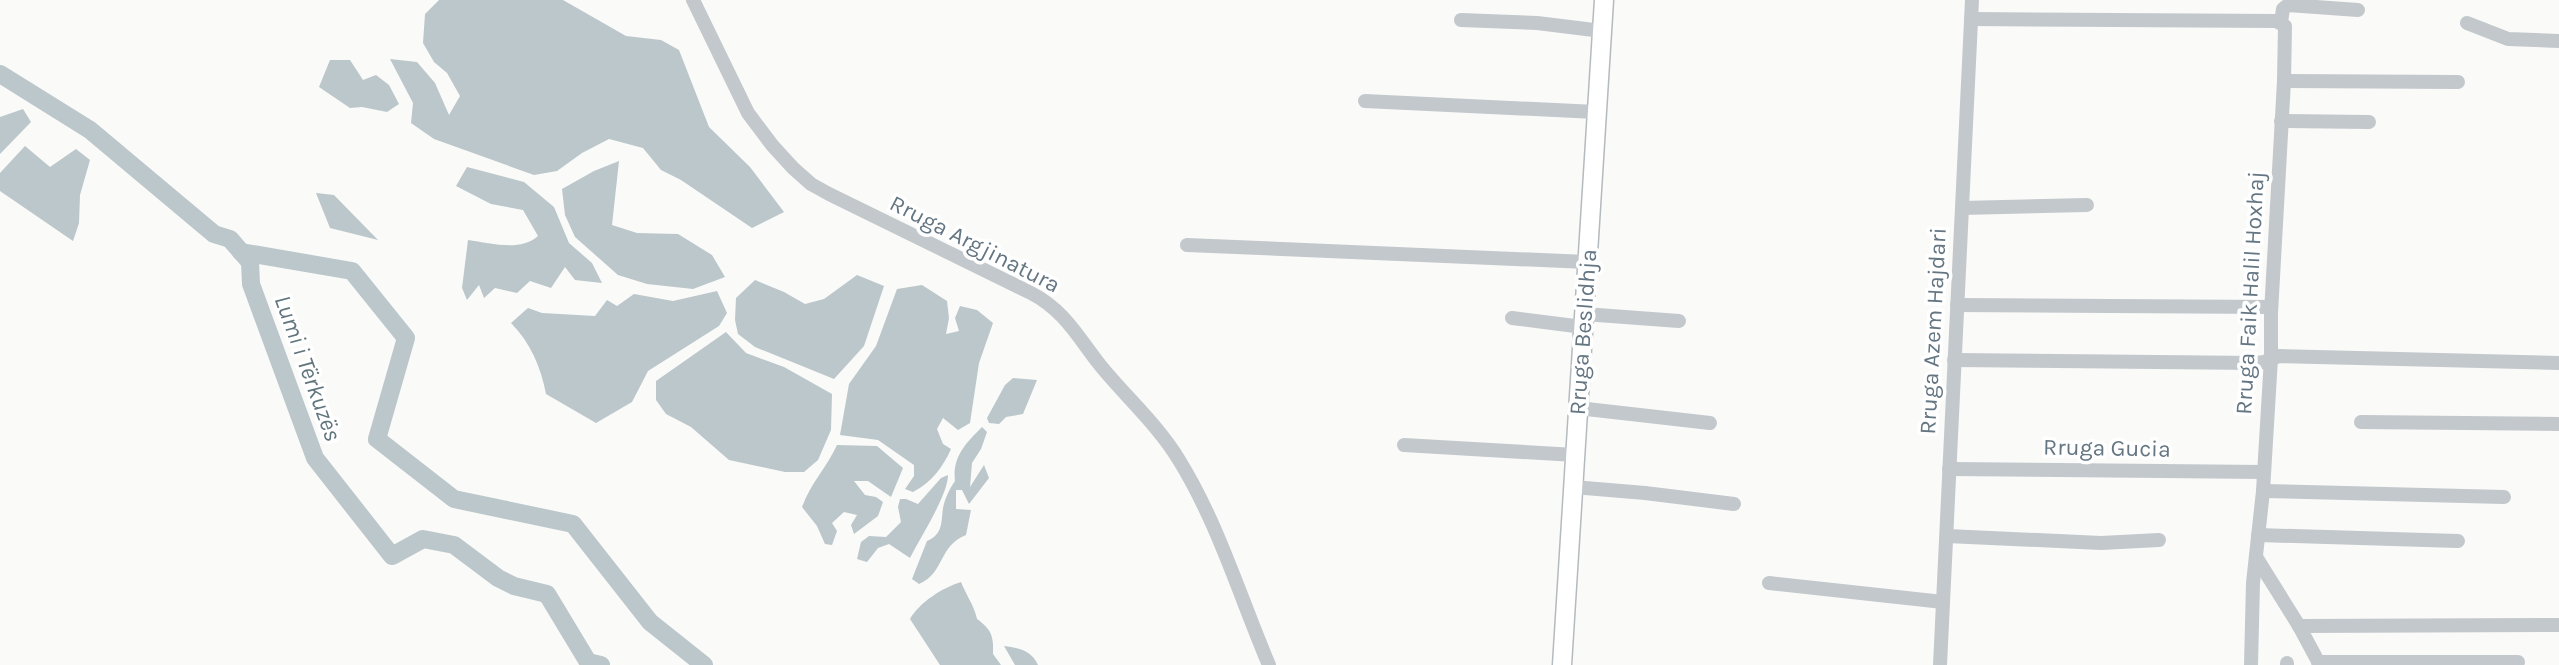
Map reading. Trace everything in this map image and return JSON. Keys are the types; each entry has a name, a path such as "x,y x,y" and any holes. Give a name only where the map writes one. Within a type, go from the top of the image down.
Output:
{"main road":[{"name":"Rruga Beslidhja","path":"1562,665 1604,0"}],"street":[{"name":"Rruga Argjinatura","path":"693,0 748,113 772,145 811,184 871,216 1040,297 1064,317 1097,362 1178,458 1216,535 1269,665"},
{"name":"Rruga Azem Hajdari","path":"1940,665 1972,0"},
{"path":"1971,19 2117,19 2284,26 2283,9 2288,5 2358,10"},
{"path":"1461,20 1537,23 1602,31"},
{"path":"2467,23 2508,39 2559,41"},
{"name":"Rruga Faik Halil Hoxhaj","path":"2251,665 2271,358 2271,306 2284,81 2284,26"},
{"path":"2284,81 2458,82"},
{"path":"1365,101 1596,111"},
{"path":"2281,121 2369,122"},
{"path":"1962,208 2087,205"},
{"path":"1187,245 1587,262"},
{"path":"1957,305 2271,306"},
{"path":"1512,318 1679,321"},
{"path":"1954,360 2256,363 2279,356 2559,363"},
{"path":"1578,408 1710,423"},
{"path":"2361,422 2559,424"},
{"path":"1404,444 1575,455"},
{"name":"Rruga Gucia","path":"1949,469 2264,472"},
{"path":"1573,488 1645,493 1734,504"},
{"path":"2263,491 2504,497"},
{"path":"2258,535 2458,541"},
{"path":"1947,536 2101,543 2159,540"},
{"path":"2256,557 2319,664 2518,662"},
{"path":"1769,583 1943,602"},
{"path":"2299,626 2559,625"}],"shaded area":[{"path":"439,0 563,0 626,36 661,40 679,50 709,127 750,167 784,212 752,228 681,180 661,170 643,148 609,139 582,153 557,171 534,175 434,139 411,123 413,103 390,59 417,62 435,83 449,115 460,96 447,73 434,62 423,43 425,14"},
{"path":"330,60 350,60 363,80 376,75 389,85 399,104 387,112 362,107 350,108 319,87"},
{"path":"23,109 31,122 0,154 0,117"},
{"path":"25,146 50,167 76,149 90,160 80,195 79,223 73,241 0,191 0,173"},
{"path":"619,161 612,225 637,233 678,234 712,255 725,277 693,289 647,284 618,275 575,237 565,215 562,189"},
{"path":"467,167 524,182 554,207 569,243 592,263 602,283 575,280 565,267 551,288 530,281 517,293 495,288 484,298 479,285 467,300 462,288 468,240 514,245 531,241 538,236 523,210 491,204 456,186"},
{"path":"316,193 334,195 378,240 330,228"},
{"path":"857,275 884,286 864,346 834,379 755,347 738,334 735,320 736,298 755,280 805,304 824,299"},
{"path":"922,285 947,301 949,318 946,334 959,331 955,318 960,306 977,310 993,323 979,363 970,423 958,430 943,418 937,429 943,444 951,449 936,474 913,492 905,489 914,476 914,465 878,440 840,435 849,384 876,346 897,289"},
{"path":"717,291 727,313 719,326 648,371 632,402 596,423 546,394 534,356 511,323 528,308 542,313 595,316 607,300 617,306 634,294 673,301"},
{"path":"726,332 746,353 784,367 832,394 831,430 818,460 804,472 785,472 729,460 691,427 666,414 656,400 656,381"},
{"path":"1013,378 1037,380 1023,414 1006,417 999,424 989,423 987,418 1005,385"},
{"path":"982,427 987,432 972,463 970,487 984,465 989,478 969,504 962,490 956,490 956,509 971,510 966,535 950,546 933,573 919,584 912,579 927,541 936,535 940,527 945,501 955,481 958,458"},
{"path":"837,445 877,446 903,468 891,497 868,481 854,481 865,495 876,497 883,502 878,516 854,534 851,525 857,515 844,512 832,523 837,531 832,545 825,544 817,526 802,507"},
{"path":"948,475 939,505 910,558 889,544 878,548 867,562 857,559 861,542 869,536 886,537 901,522 898,507 900,499 918,504 941,478"},
{"path":"961,582 977,619 991,634 993,654 1001,665 940,665 910,619 932,596"},
{"path":"1004,646 1028,653 1038,665 1015,665"}],"waterway":[{"name":"Lumi i Tërkuzës","path":"0,74 90,130 214,234 230,239 250,262 251,284 315,458 392,556 423,539 454,545 498,578 514,586 547,594 588,662 601,665"},
{"path":"241,252 352,271 406,338 377,439 454,499 573,524 650,622 704,665"}]}
